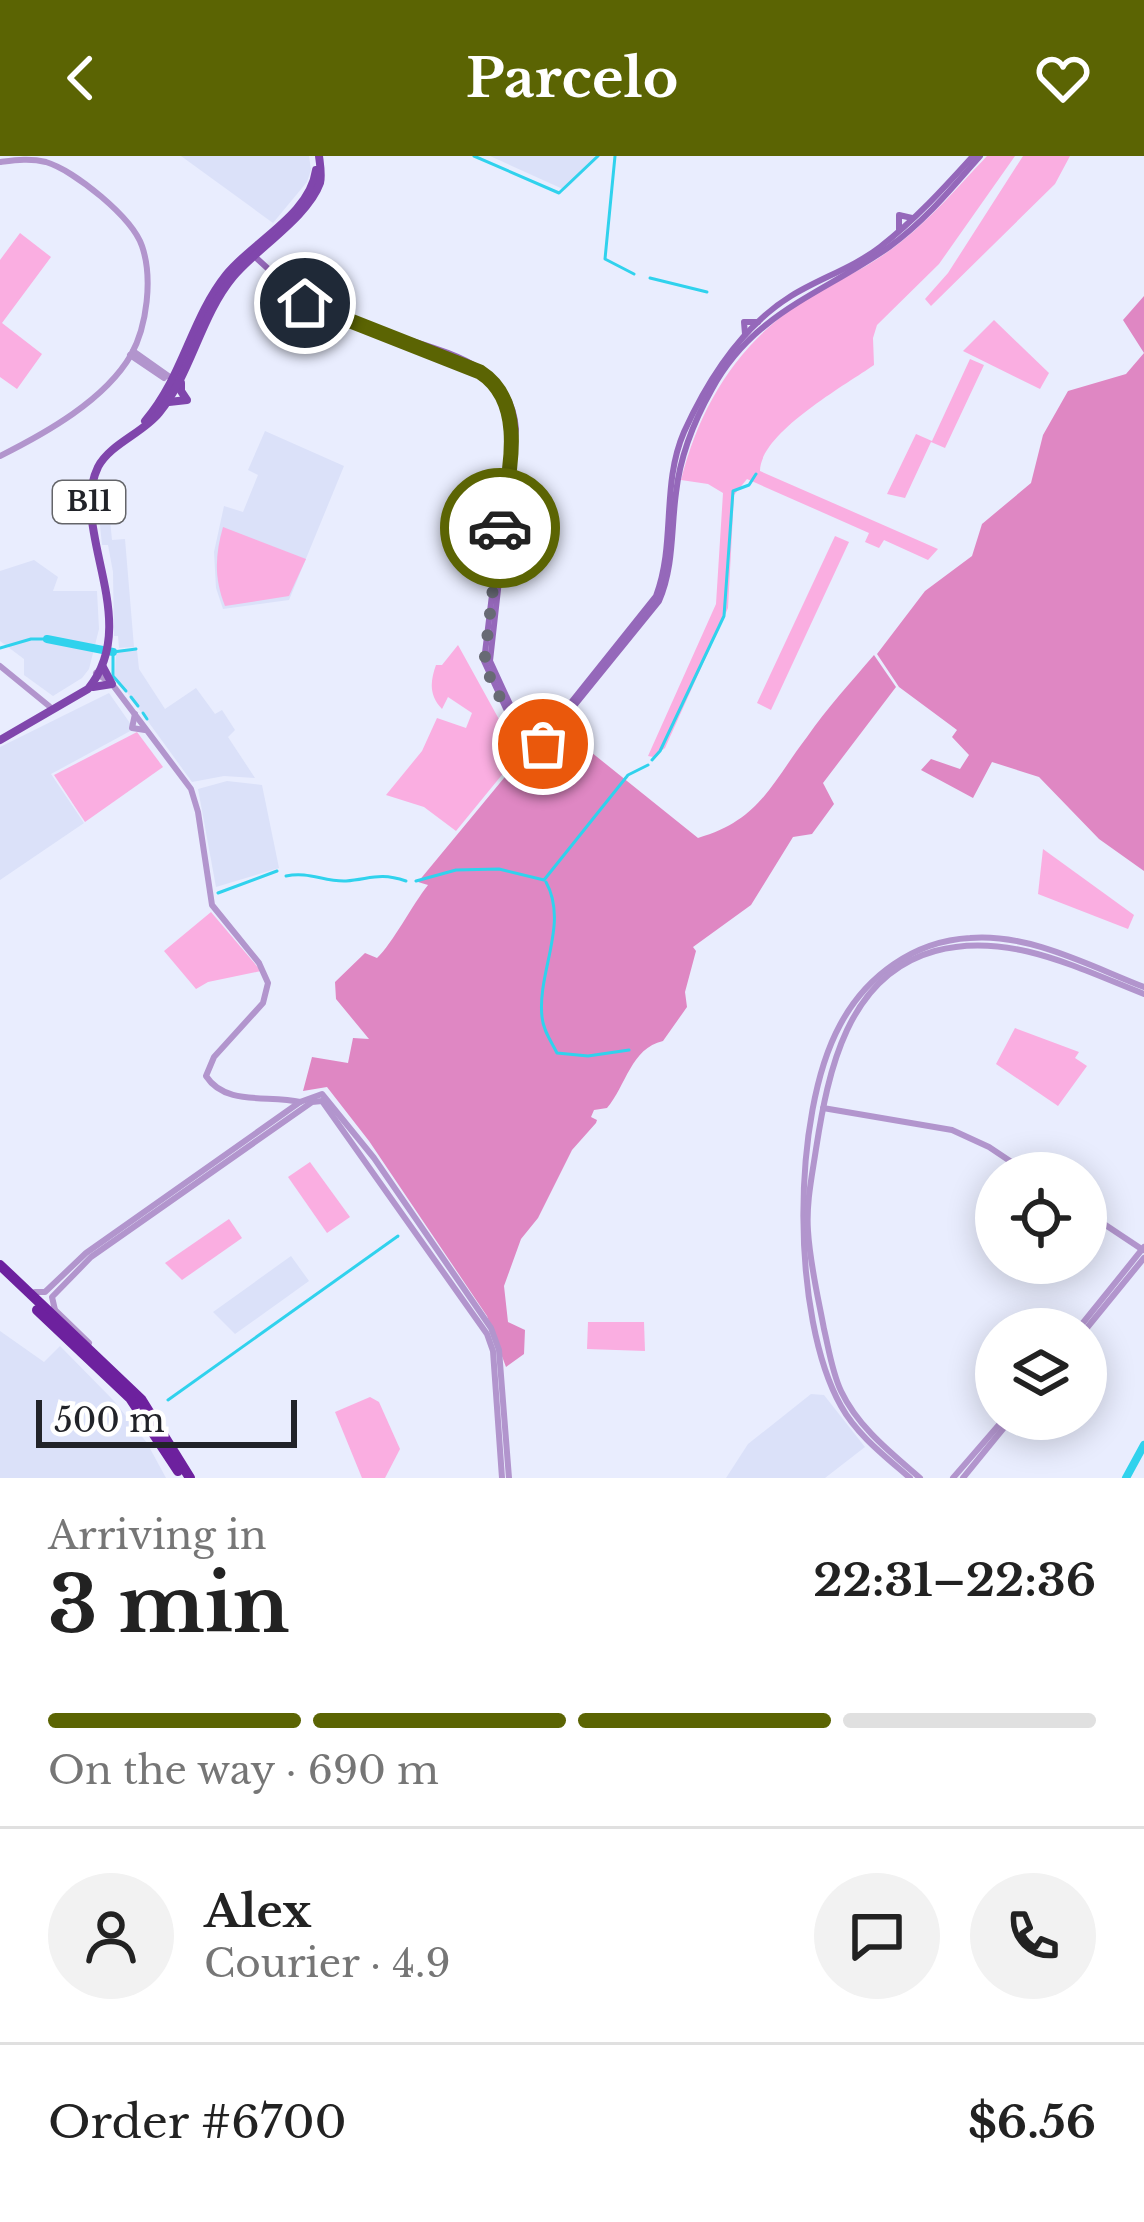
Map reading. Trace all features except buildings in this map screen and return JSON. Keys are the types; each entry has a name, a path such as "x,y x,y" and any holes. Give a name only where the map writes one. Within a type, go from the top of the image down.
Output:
{"highway":[{"path":"0,1262 112,1368 158,1422 186,1478"},
{"path":"0,1275 130,1398 186,1478"}],"main road":[{"name":"B11","path":"0,737 88,689 102,658 110,621 94,527 96,473 106,457 164,406 217,301 318,186 317,156"},
{"name":"B11","path":"183,369 212,297 227,274 256,256 310,187 317,156"},
{"path":"378,331 484,369 512,404 516,429 490,661 520,726 538,740 656,596 663,575 668,492 679,446 713,377 787,298 857,262 899,231 899,215 916,217 976,156"},
{"path":"640,639 668,578 676,490 686,447 713,387 754,329 900,238 976,156"},
{"path":"256,256 312,304 480,372 497,386 507,404 511,438 484,661 516,730 535,744 544,742 652,613"},
{"path":"162,372 174,374 183,369"},
{"path":"164,406 171,400 188,400 181,391 183,369"},
{"name":"B11","path":"105,644 103,598 88,511 92,470 101,455 145,421 175,384"},
{"path":"88,689 112,684 102,658"},
{"name":"B11","path":"0,737 96,673"}],"street":[{"path":"0,163 30,159 52,164 94,192 136,234 147,269 140,332 132,353 109,384 0,456"},
{"path":"132,353 175,384"},
{"path":"132,353 175,384"},
{"path":"0,666 49,706"},
{"path":"96,673 112,684 135,713 132,728 148,732 191,789 216,914 251,952 268,983 263,1003 214,1057 206,1076 214,1087 232,1094 300,1102"},
{"path":"915,1478 869,1441 844,1411 823,1358 801,1222 835,1034 856,1000 889,967 926,947 971,937 1014,940 1144,990"},
{"path":"35,1292 45,1292 86,1253 300,1102 317,1094 329,1098 491,1328 499,1351 505,1478"},
{"path":"55,1310 52,1297 86,1261 312,1102 322,1101 487,1334 493,1351 505,1478"},
{"path":"820,1108 952,1130 996,1152"},
{"path":"1107,1226 1144,1250"},
{"path":"1132,1262 1133,1244"},
{"path":"1098,1308 1144,1250"},
{"path":"1098,1308 1144,1250"},
{"path":"0,1262 112,1368"},
{"path":"952,1478 987,1440"},
{"path":"962,1478 991,1440"}],"shaded area":[{"path":"181,156 309,156 311,170 307,182 273,223"},
{"path":"490,156 600,156 565,190"},
{"path":"987,156 1015,156 939,264 877,325 874,365 788,426 764,456 760,471 938,549 928,560 884,540 879,548 865,542 869,533 747,479 734,495 728,608 665,748 648,756 716,604 723,493 708,484 681,480 713,398 765,331 813,295 900,243"},
{"path":"1023,156 1070,156 1055,184 931,306 925,299 948,273"},
{"path":"20,233 51,257 2,323 42,354 17,389 0,377 0,260"},
{"path":"1144,296 1144,353 1123,320"},
{"path":"994,320 1049,373 1040,389 963,351"},
{"path":"1144,353 1144,871 1099,839 1039,777 992,762 973,798 921,770 931,759 960,769 969,755 952,737 957,730 899,687 877,654 925,591 972,556 982,524 1031,483 1043,435 1068,391 1126,374"},
{"path":"970,359 984,365 945,448 931,442 905,498 887,494 916,434 932,441"},
{"path":"265,431 344,466 289,600 223,609 216,588 214,552 224,506 243,512 258,475 248,470"},
{"path":"98,505 109,510 112,540 125,539 134,647 119,648 118,636 114,636 113,572 108,545 102,545"},
{"path":"223,527 306,559 289,596 225,606 217,567"},
{"path":"835,536 849,542 771,710 757,703"},
{"path":"34,560 58,577 53,591 97,591 99,629 89,669 53,696 24,675 24,659 0,641 0,571"},
{"path":"458,645 511,741 524,748 456,831 424,807 386,795 422,751 437,718 466,728 472,713 448,697 442,709 432,688 436,665 442,665"},
{"path":"137,650 139,669 165,709 196,688 215,714 222,710 235,730 228,737 255,778 224,776 192,782 115,676 116,652"},
{"path":"874,655 896,687 823,783 834,804 812,834 793,837 751,905 693,947 687,1007 663,1041 636,1059 607,1108 594,1110 591,1117 596,1123 572,1150 538,1218 521,1239 504,1286 508,1322 525,1330 524,1354 506,1367 487,1316 369,1141 327,1087 303,1091 312,1057 348,1063 353,1038 369,1039 336,999 335,982 365,953 377,958 383,951 428,885 418,882 528,749 546,746 566,732 698,838 750,811"},
{"path":"109,693 134,729 51,774 84,823 0,880 0,747"},
{"path":"137,732 163,767 85,822 54,775"},
{"path":"227,781 262,785 279,868 216,887 198,789"},
{"path":"1043,849 1134,915 1128,929 1038,894"},
{"path":"211,912 261,971 196,989 164,951"},
{"path":"1015,1028 1079,1052 1075,1058 1087,1066 1058,1106 996,1064"},
{"path":"310,1162 350,1217 327,1233 288,1177"},
{"path":"229,1219 242,1238 182,1280 165,1263"},
{"path":"291,1256 309,1281 235,1334 213,1312"},
{"path":"588,1322 644,1322 645,1351 587,1349"},
{"path":"0,1331 44,1362 60,1346 114,1401 147,1443 166,1478 0,1478"},
{"path":"811,1394 824,1395 865,1447 825,1478 726,1478 748,1444"},
{"path":"370,1397 379,1402 400,1449 385,1478 362,1478 335,1412"}],"waterway":[{"path":"474,156 559,193 598,156"},
{"path":"615,156 605,259 634,274"},
{"path":"650,278 707,292"},
{"path":"652,760 724,616 733,491 749,485 756,474"},
{"path":"0,648 47,639"},
{"path":"47,639 113,652"},
{"path":"126,691 113,676 113,652 136,649"},
{"path":"131,697 138,706"},
{"path":"143,713 147,719"},
{"path":"416,881 456,870 499,869 544,880 628,775 648,765"},
{"path":"218,893 277,871"},
{"path":"286,876 406,881"},
{"path":"546,882 554,914 542,1000 548,1035 557,1053 588,1056 629,1050"},
{"path":"168,1400 398,1236"},
{"path":"1126,1478 1144,1445"}],"way so far":[{"path":"500,528 484,665 516,730 531,742 543,744"}],"route":[{"path":"305,303 480,372 497,386 507,404 511,431 500,528"}]}
